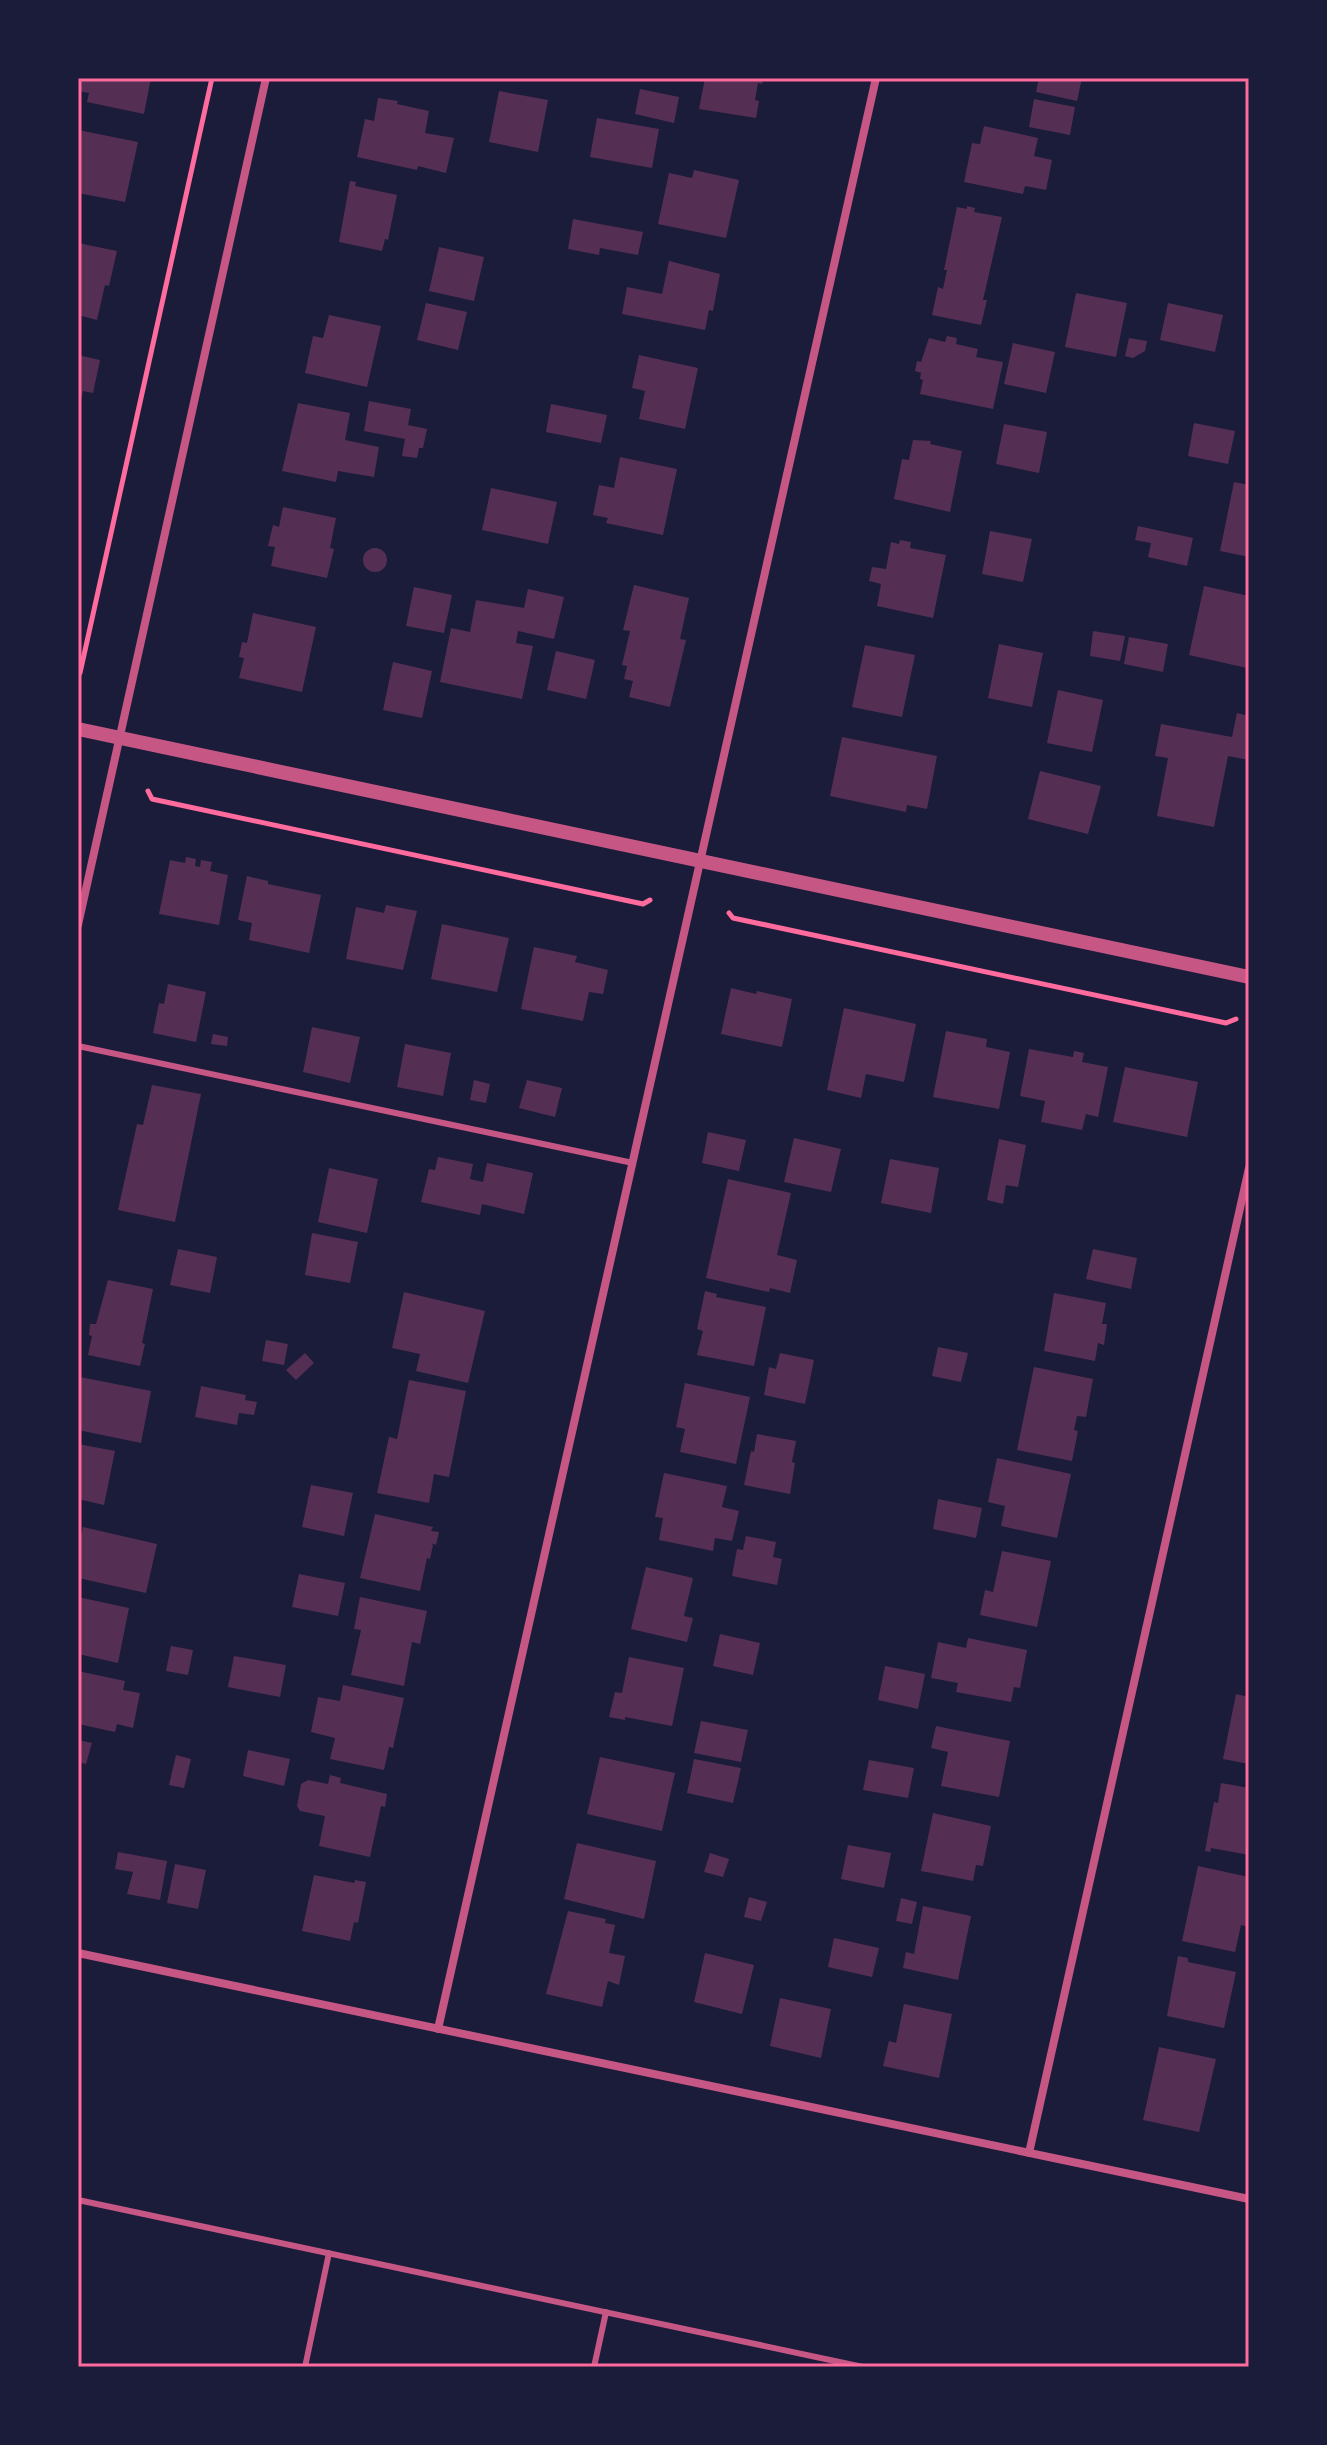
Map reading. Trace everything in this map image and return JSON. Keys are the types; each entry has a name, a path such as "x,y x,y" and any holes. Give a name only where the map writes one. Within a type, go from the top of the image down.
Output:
{"street":[{"path":"78,925 266,78"},
{"path":"438,2029 876,78"},
{"path":"78,729 1249,977"},
{"path":"1029,2153 1249,1168"},
{"path":"78,1953 1249,2199"}],"lane":[{"path":"78,1046 633,1163"},
{"path":"78,2200 863,2367"},
{"path":"305,2367 329,2253"},
{"path":"594,2367 606,2312"}],"path":[{"path":"80,673 212,78"},
{"path":"148,791 152,799 643,904 650,900"},
{"path":"729,913 733,918 1226,1023 1236,1019"}],"building":[{"path":"78,78 151,78 144,114 87,102 89,93 78,91"},
{"path":"705,78 764,78 762,84 758,83 756,118 699,109"},
{"path":"1039,78 1082,78 1077,101 1036,92"},
{"path":"640,89 679,97 674,123 635,114"},
{"path":"499,91 548,100 538,152 489,142"},
{"path":"378,98 429,111 425,133 454,138 446,173 357,157 365,119 374,121"},
{"path":"1034,99 1075,107 1070,135 1029,127"},
{"path":"597,118 659,129 652,168 590,157"},
{"path":"984,126 1038,138 1034,156 1052,160 1046,190 1025,186 1023,194 964,182 972,143 980,144"},
{"path":"78,130 138,142 125,202 78,193"},
{"path":"694,170 739,180 726,238 658,224 669,173 692,178"},
{"path":"350,181 356,182 355,186 397,195 388,240 385,239 382,251 339,242"},
{"path":"967,206 975,208 974,212 1002,217 983,300 987,300 981,325 932,315 938,287 943,289 957,207 967,209"},
{"path":"573,219 643,232 638,255 600,248 599,255 568,249"},
{"path":"78,243 117,251 97,320 78,315"},
{"path":"439,247 484,257 474,301 429,291"},
{"path":"669,261 720,274 713,311 709,310 705,330 622,314 627,287 662,294"},
{"path":"1076,293 1127,303 1116,357 1065,347"},
{"path":"426,303 467,312 458,350 417,340"},
{"path":"1168,303 1223,315 1215,352 1160,340"},
{"path":"329,315 381,326 367,387 305,373 313,336 323,338"},
{"path":"947,336 957,338 956,344 978,349 976,357 1003,362 993,409 920,394 923,380 920,379 921,373 915,371 917,361 921,362 929,338 945,342"},
{"path":"1129,338 1147,341 1145,351 1133,358 1125,356"},
{"path":"1013,343 1055,352 1046,393 1004,384"},
{"path":"78,355 100,360 93,393 83,391 79,408"},
{"path":"639,355 698,368 685,429 639,419 645,391 632,388"},
{"path":"369,401 411,409 408,425 427,429 423,448 419,448 417,458 402,456 405,439 364,431"},
{"path":"298,403 350,413 345,440 379,447 374,477 338,471 336,482 282,471"},
{"path":"551,404 607,415 601,443 546,432"},
{"path":"1194,423 1235,431 1228,464 1188,456"},
{"path":"1004,424 1047,432 1039,473 996,464"},
{"path":"913,440 931,441 930,444 962,451 950,512 894,499 902,459 909,460"},
{"path":"620,457 677,469 663,535 606,523 608,518 593,515 599,485 614,488"},
{"path":"1234,482 1249,485 1249,557 1220,551"},
{"path":"491,488 557,502 548,544 482,530"},
{"path":"283,507 336,518 330,548 334,549 327,578 271,566 275,547 268,546 273,525 279,527"},
{"path":"1138,526 1193,538 1187,566 1148,557 1151,543 1135,540"},
{"path":"990,531 1032,539 1023,582 982,574"},
{"path":"900,540 911,542 910,548 946,555 933,618 877,606 881,584 869,581 872,567 886,569 891,542 899,544"},
{"path":"375,548 386,555 387,560 380,571 375,572 364,565 363,560 370,549"},
{"path":"634,585 689,598 680,639 686,640 670,707 629,697 633,681 624,679 627,666 622,665 630,631 623,630"},
{"path":"1204,586 1249,596 1247,668 1189,655"},
{"path":"414,587 452,595 444,633 406,626"},
{"path":"528,589 564,597 554,639 518,631 516,643 533,646 522,699 440,682 451,628 470,632 476,600 524,608"},
{"path":"253,613 316,627 302,692 239,678 244,658 239,657 242,642 247,643"},
{"path":"1093,631 1125,636 1120,661 1090,656"},
{"path":"1129,637 1168,644 1163,672 1124,664"},
{"path":"999,644 1043,653 1032,707 988,698"},
{"path":"865,645 915,655 902,717 852,707"},
{"path":"556,651 595,660 586,699 547,690"},
{"path":"393,662 432,671 422,718 383,710"},
{"path":"1058,690 1103,700 1092,752 1047,743"},
{"path":"1237,713 1249,716 1249,760 1228,756 1214,827 1157,816 1168,758 1155,756 1161,724 1232,737"},
{"path":"842,737 937,756 927,809 907,805 906,812 830,796"},
{"path":"1040,771 1101,786 1088,834 1028,819"},
{"path":"186,857 196,859 195,866 200,867 201,860 212,862 210,871 228,875 219,925 159,914 170,860 185,863"},
{"path":"247,876 268,881 268,884 321,895 309,953 249,940 252,923 238,920"},
{"path":"386,905 417,911 403,970 346,959 356,907 384,913"},
{"path":"442,924 509,938 497,992 431,979"},
{"path":"534,947 577,956 575,962 608,970 603,994 589,992 583,1021 521,1009"},
{"path":"168,984 206,992 196,1042 153,1033 159,1003 164,1004"},
{"path":"731,988 792,999 782,1047 721,1034"},
{"path":"844,1008 916,1024 904,1082 866,1074 861,1098 827,1090"},
{"path":"312,1027 360,1037 350,1083 303,1072"},
{"path":"946,1031 987,1039 986,1047 1010,1052 999,1109 933,1097"},
{"path":"213,1034 228,1037 227,1046 211,1044"},
{"path":"405,1044 451,1053 443,1096 397,1087"},
{"path":"1029,1049 1073,1057 1074,1051 1084,1053 1082,1062 1108,1067 1098,1117 1086,1114 1082,1130 1041,1122 1045,1101 1020,1096"},
{"path":"1125,1067 1198,1082 1187,1137 1113,1122"},
{"path":"474,1080 490,1084 486,1103 470,1100"},
{"path":"527,1080 562,1088 555,1117 519,1108"},
{"path":"152,1085 201,1094 175,1222 118,1210 137,1124 143,1125"},
{"path":"708,1132 746,1140 739,1171 702,1163"},
{"path":"794,1138 841,1149 831,1192 784,1182"},
{"path":"999,1139 1026,1145 1018,1187 1006,1185 1003,1204 987,1200"},
{"path":"438,1157 473,1164 470,1179 483,1182 487,1163 533,1173 524,1214 482,1204 480,1215 421,1202 429,1169 435,1170"},
{"path":"890,1159 939,1168 931,1213 881,1203"},
{"path":"329,1168 378,1179 367,1233 318,1222"},
{"path":"728,1179 791,1193 777,1255 797,1260 790,1293 770,1288 769,1292 706,1278"},
{"path":"312,1233 358,1242 350,1283 305,1275"},
{"path":"178,1249 217,1257 210,1293 170,1285"},
{"path":"1093,1249 1137,1258 1131,1289 1086,1279"},
{"path":"108,1280 153,1289 140,1366 88,1355 92,1336 89,1335 90,1324 96,1324"},
{"path":"705,1291 717,1294 716,1297 766,1307 754,1366 697,1355 703,1331 697,1329"},
{"path":"404,1292 485,1311 468,1383 416,1371 420,1354 392,1348"},
{"path":"1054,1293 1106,1303 1102,1324 1107,1324 1104,1345 1098,1343 1095,1361 1044,1351"},
{"path":"266,1340 288,1344 284,1365 262,1361"},
{"path":"938,1347 968,1353 961,1382 932,1376"},
{"path":"305,1353 314,1363 296,1380 286,1370"},
{"path":"780,1353 814,1360 805,1404 764,1395 769,1367 776,1369"},
{"path":"1034,1367 1093,1379 1086,1417 1077,1416 1074,1430 1078,1431 1072,1461 1017,1450"},
{"path":"80,1377 151,1391 141,1443 78,1430"},
{"path":"409,1380 466,1391 449,1477 434,1474 429,1503 377,1493 389,1437 397,1439"},
{"path":"685,1383 750,1397 736,1464 680,1452 685,1429 676,1427"},
{"path":"201,1386 246,1395 245,1400 257,1402 254,1415 239,1413 237,1425 195,1417"},
{"path":"757,1434 796,1441 790,1494 744,1485"},
{"path":"78,1444 115,1451 104,1505 78,1499"},
{"path":"997,1458 1071,1474 1057,1538 1001,1526 1005,1506 988,1502"},
{"path":"664,1473 727,1486 722,1507 739,1511 732,1541 715,1538 713,1551 659,1540 663,1518 655,1517"},
{"path":"311,1485 353,1493 344,1536 302,1527"},
{"path":"938,1499 982,1508 976,1538 933,1529"},
{"path":"375,1514 433,1527 431,1531 439,1532 436,1545 431,1543 430,1559 427,1558 420,1591 360,1578"},
{"path":"83,1527 157,1544 146,1593 78,1578 78,1551"},
{"path":"746,1536 776,1542 773,1557 782,1559 777,1585 732,1576 737,1549 743,1550"},
{"path":"1002,1551 1051,1561 1037,1627 980,1615 985,1590 993,1592"},
{"path":"646,1567 693,1578 684,1616 693,1618 687,1642 631,1629"},
{"path":"299,1574 345,1583 338,1616 292,1607"},
{"path":"78,1597 129,1608 118,1663 78,1654"},
{"path":"360,1597 427,1611 420,1644 412,1642 404,1686 351,1675 361,1630 354,1629"},
{"path":"720,1634 760,1643 753,1675 713,1666"},
{"path":"968,1638 1027,1650 1020,1688 1014,1687 1011,1702 956,1692 958,1683 931,1678 938,1642 966,1648"},
{"path":"171,1646 193,1650 188,1675 166,1671"},
{"path":"234,1656 286,1665 280,1697 228,1687"},
{"path":"629,1657 684,1668 672,1726 609,1717 615,1692 622,1693"},
{"path":"885,1666 925,1674 918,1709 878,1700"},
{"path":"78,1671 125,1681 123,1690 140,1693 133,1728 117,1724 115,1732 78,1724"},
{"path":"343,1685 404,1698 393,1748 389,1747 384,1770 330,1759 335,1738 311,1732 318,1697 340,1701"},
{"path":"1236,1694 1249,1697 1249,1764 1223,1759"},
{"path":"701,1721 748,1730 741,1762 694,1753"},
{"path":"936,1726 1010,1741 999,1797 941,1786 948,1752 931,1748"},
{"path":"78,1740 92,1743 86,1764 78,1762"},
{"path":"248,1750 290,1759 284,1786 243,1776"},
{"path":"176,1755 191,1759 184,1788 169,1785"},
{"path":"600,1757 675,1773 662,1831 587,1814"},
{"path":"694,1759 741,1768 733,1803 687,1793"},
{"path":"869,1760 914,1768 908,1798 863,1790"},
{"path":"330,1775 341,1778 340,1783 387,1794 385,1807 381,1806 370,1857 319,1846 325,1816 300,1811 297,1806 301,1784 308,1780 328,1784"},
{"path":"1221,1783 1249,1788 1249,1855 1211,1848 1210,1852 1205,1851 1214,1802 1218,1803"},
{"path":"933,1813 991,1826 983,1866 976,1865 973,1881 921,1871"},
{"path":"577,1843 656,1861 644,1919 564,1899"},
{"path":"848,1845 891,1853 884,1888 841,1879"},
{"path":"118,1852 167,1861 160,1900 127,1894 133,1872 115,1869"},
{"path":"710,1853 729,1859 723,1877 704,1872"},
{"path":"175,1864 206,1870 198,1909 167,1903"},
{"path":"1198,1866 1249,1877 1249,1927 1241,1925 1235,1952 1182,1941"},
{"path":"314,1875 354,1883 355,1880 366,1882 358,1923 354,1922 350,1941 302,1931"},
{"path":"749,1897 767,1902 761,1921 744,1917"},
{"path":"901,1898 917,1902 912,1924 896,1921"},
{"path":"923,1906 971,1916 958,1980 903,1968 906,1952 914,1954"},
{"path":"568,1911 606,1919 605,1923 615,1925 609,1953 625,1956 619,1985 608,1981 602,2007 546,1994"},
{"path":"834,1938 879,1948 872,1977 828,1967"},
{"path":"705,1953 754,1965 742,2014 694,2002"},
{"path":"1178,1956 1188,1958 1188,1962 1236,1972 1224,2028 1167,2016"},
{"path":"780,1998 831,2009 821,2058 770,2046"},
{"path":"904,2004 952,2014 939,2078 883,2066 889,2041 896,2043"},
{"path":"1159,2047 1216,2059 1199,2132 1143,2120"}]}
